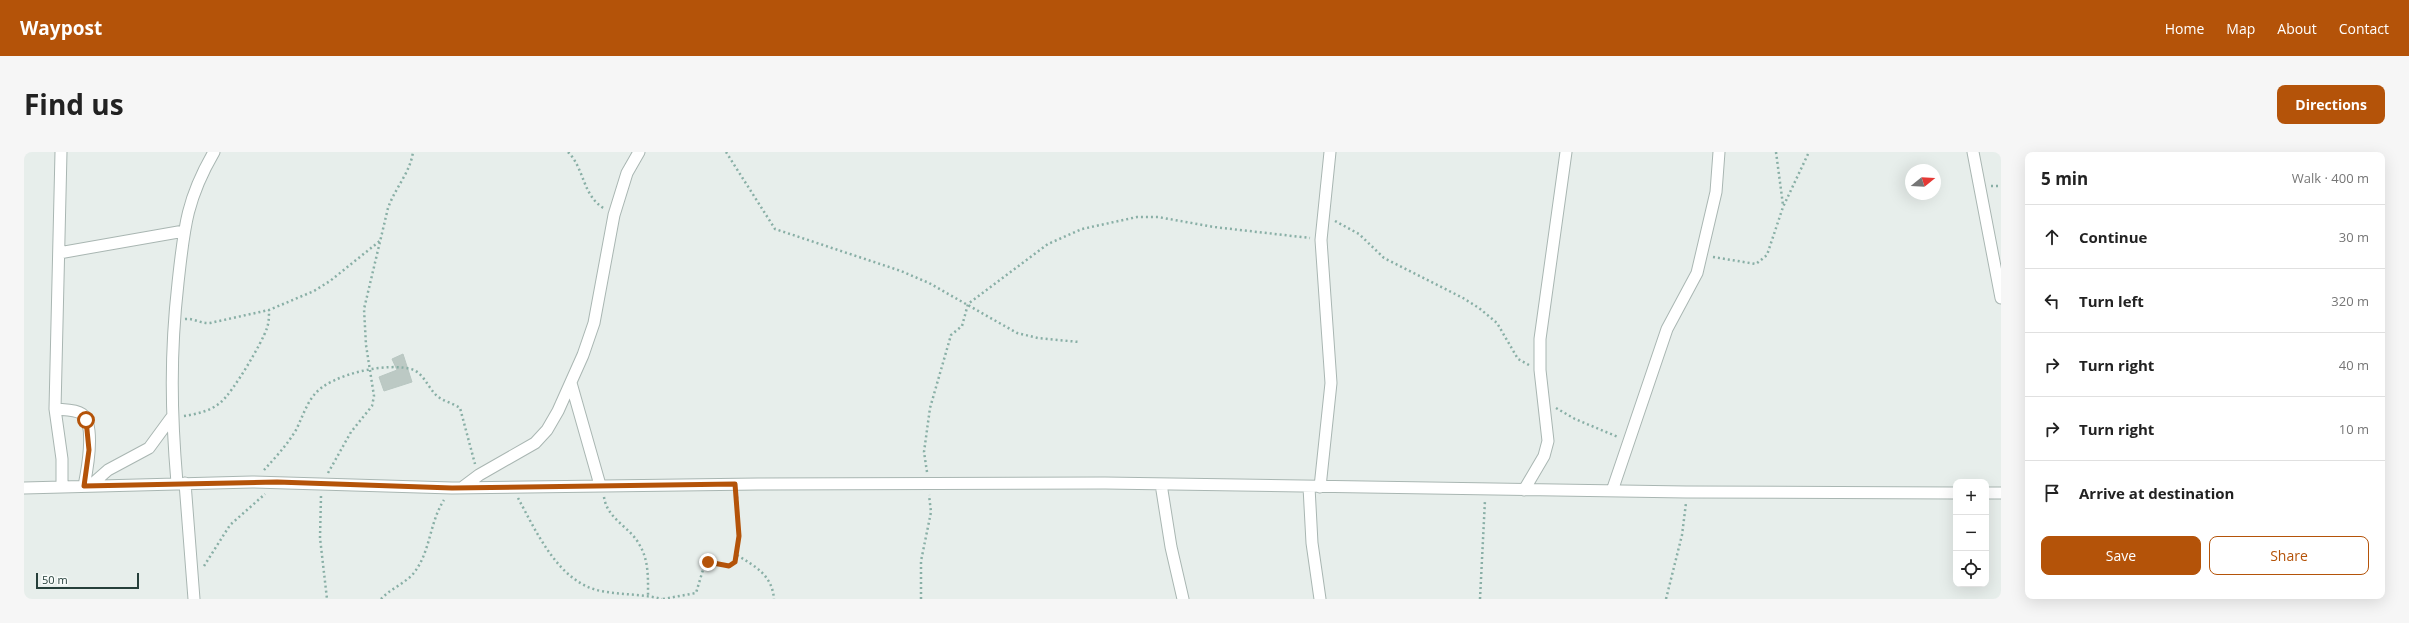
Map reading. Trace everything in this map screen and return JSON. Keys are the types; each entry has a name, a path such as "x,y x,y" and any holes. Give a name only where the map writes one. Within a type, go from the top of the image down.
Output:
{"street":[{"path":"61,152 55,409 62,459 62,487"},
{"path":"194,599 194,582 171,418 173,322 184,231 194,188 214,152"},
{"path":"457,488 535,443 547,430 571,383 594,323 614,215 627,173 639,152"},
{"path":"1320,487 1331,383 1322,240 1330,152"},
{"path":"1524,490 1544,456 1548,442 1545,402 1540,370 1540,339 1566,152"},
{"path":"1612,491 1667,329 1692,285 1702,255 1716,192 1719,152"},
{"path":"1973,152 2001,298"},
{"path":"59,253 184,231"},
{"path":"571,383 602,485"},
{"path":"55,409 79,412 84,415 86,420 89,450 87,485"},
{"path":"87,485 108,470 149,448 171,418"},
{"path":"24,488 87,485 252,482 457,488 735,484 1161,484 1485,490 1953,493"},
{"path":"1161,484 1171,547 1183,599"},
{"path":"1308,487 1312,543 1320,599"},
{"path":"1989,493 2001,493"}],"path":[{"path":"327,599 320,538 322,484 351,432 372,406 374,396 366,346 364,309 393,196 411,166 413,152"},
{"path":"568,152 577,162 586,190 592,199 614,215"},
{"path":"726,152 775,230 901,271 929,283 1017,333 1038,338 1079,342"},
{"path":"1776,152 1783,207"},
{"path":"1702,255 1756,264 1767,255 1783,207 1809,152"},
{"path":"1324,215 1359,234 1384,258 1463,298 1479,308 1497,323 1518,359 1540,370"},
{"path":"921,599 921,562 931,512 929,484 924,452 930,408 951,335 962,326 968,304 1058,239 1082,229 1137,217 1158,217 1214,227 1322,240"},
{"path":"173,322 191,318 203,323 210,323 269,310 330,281 381,240"},
{"path":"171,418 194,415 221,402 231,390 261,342 268,325 269,310"},
{"path":"252,482 280,453 320,388 345,376 371,370 404,368 415,371 424,378 437,396 460,408 479,475"},
{"path":"1545,402 1575,419 1628,441"},
{"path":"194,582 225,532 277,482"},
{"path":"512,487 550,552 566,572 583,586 600,591 663,599 694,595 705,563 733,565 737,555 739,521 735,484"},
{"path":"602,485 606,507 634,536 644,553 647,562 648,596"},
{"path":"381,599 416,569 427,550 439,508 457,488"},
{"path":"1480,599 1485,490"},
{"path":"1666,599 1682,535 1686,492"},
{"path":"737,555 764,573 772,585 774,599"}],"building":[{"path":"403,354 412,382 384,391 379,377 397,370 392,359"}],"route":[{"path":"86,420 89,436 89,450 84,486 277,482 452,488 735,484 739,514 739,536 735,562 733,565 729,566 708,562"}]}
